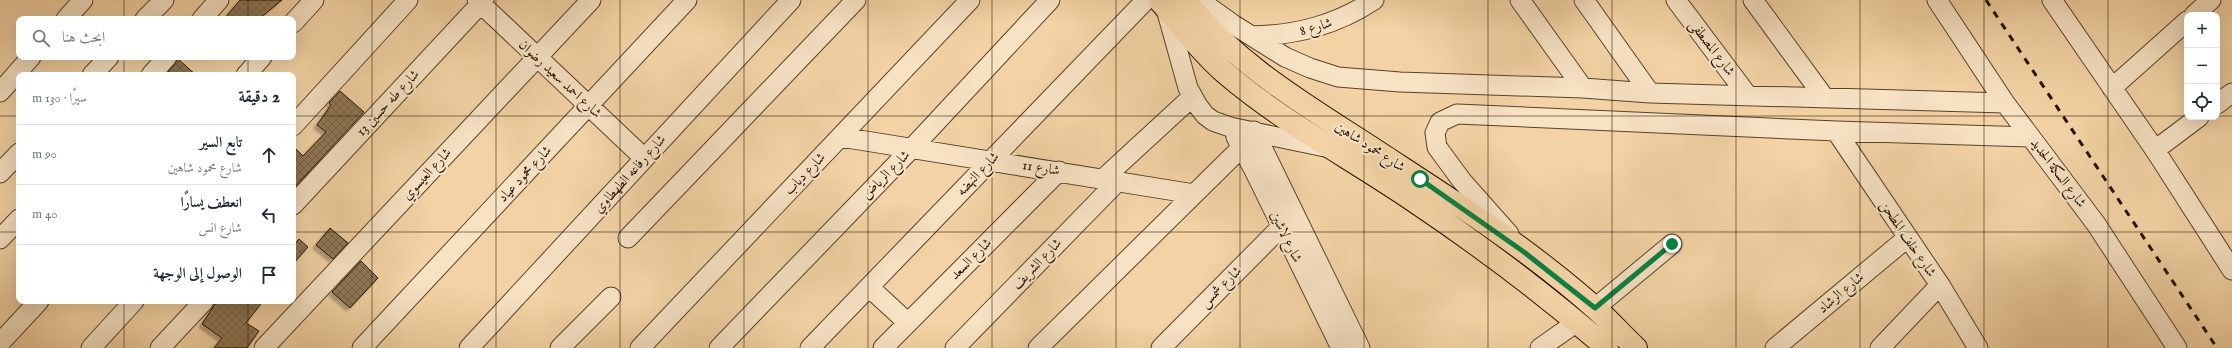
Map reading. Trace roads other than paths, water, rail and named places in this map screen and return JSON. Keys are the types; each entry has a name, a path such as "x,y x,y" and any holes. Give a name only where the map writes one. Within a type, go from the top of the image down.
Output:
{"main road":[{"name":"شارع محمود شاهين","path":"1164,2 1198,47 1224,72 1276,111 1338,150 1477,245 1577,322 1607,348"},
{"name":"شارع محمود شاهين","path":"1164,2 1222,42 1263,77 1420,179 1524,252 1595,308 1636,348"}],"street":[{"path":"69,16 83,0"},
{"path":"149,16 164,0"},
{"path":"205,16 220,0"},
{"path":"296,20 314,0"},
{"path":"296,123 408,0"},
{"name":"شارع محمود عياد","path":"362,348 687,0"},
{"name":"شارع رفاعه الطهطاوي","path":"469,348 535,279 644,158 791,0"},
{"path":"628,238 856,0"},
{"name":"شارع دياب","path":"640,348 970,0"},
{"name":"شارع الرياض","path":"719,348 912,148 1050,0"},
{"path":"1199,0 1285,57 1310,68 1338,77 1400,82 1583,88 1650,93 2006,103"},
{"name":"شارع 8","path":"1252,36 1279,35 1312,29 1332,23 1356,12 1374,0"},
{"path":"1520,0 1583,88"},
{"path":"1584,0 1650,93"},
{"name":"شارع المصطفى","path":"1676,0 1748,96"},
{"path":"1753,0 1824,98"},
{"name":"شارع السكة الحديد","path":"1937,0 2030,137 2099,229 2177,348"},
{"path":"2052,0 2155,150 2232,270"},
{"name":"شارع احمد سعيد رضوان","path":"480,1 644,158"},
{"name":"شارع طه حسين 13","path":"296,202 480,1"},
{"name":"شارع العيسوي","path":"264,348 537,57 585,2"},
{"path":"1164,2 1192,97 1213,122 1338,150"},
{"name":"شارع النهضه","path":"810,348 991,161 1164,2"},
{"path":"2112,88 2197,9"},
{"path":"18,72 29,60"},
{"path":"95,72 106,60"},
{"path":"154,72 164,60"},
{"path":"249,72 259,60"},
{"path":"0,92 16,74"},
{"path":"2220,102 2232,93"},
{"name":"شارع الشريف","path":"955,348 1111,179 1192,97"},
{"path":"1524,252 1462,181 1437,147 1435,133 1440,122 1458,114 1836,131 2030,137"},
{"path":"2155,150 2195,120"},
{"name":"شارع لاشين","path":"1230,127 1242,147 1262,167 1360,348"},
{"name":"شارع خلف المطحن","path":"1836,131 1940,285 1978,348"},
{"name":"شارع لاشين","path":"1254,132 1262,167 1281,227 1341,348"},
{"name":"شارع 11","path":"841,137 1111,179 1194,194"},
{"path":"1038,348 1242,147"},
{"path":"0,173 16,156"},
{"name":"شارع السعد","path":"883,348 1059,171"},
{"path":"0,240 16,222"},
{"name":"شارع شمس","path":"1162,348 1281,227"},
{"name":"شارع الرشاد","path":"1775,348 1907,238"},
{"path":"1595,308 1672,244"},
{"path":"1880,348 1940,285"},
{"path":"869,288 908,323"},
{"path":"560,348 611,297"},
{"path":"0,343 36,304"},
{"path":"91,348 131,304"},
{"path":"160,348 201,304"},
{"path":"1540,348 1577,322"}],"railway":[{"path":"1986,0 2217,348"}]}
